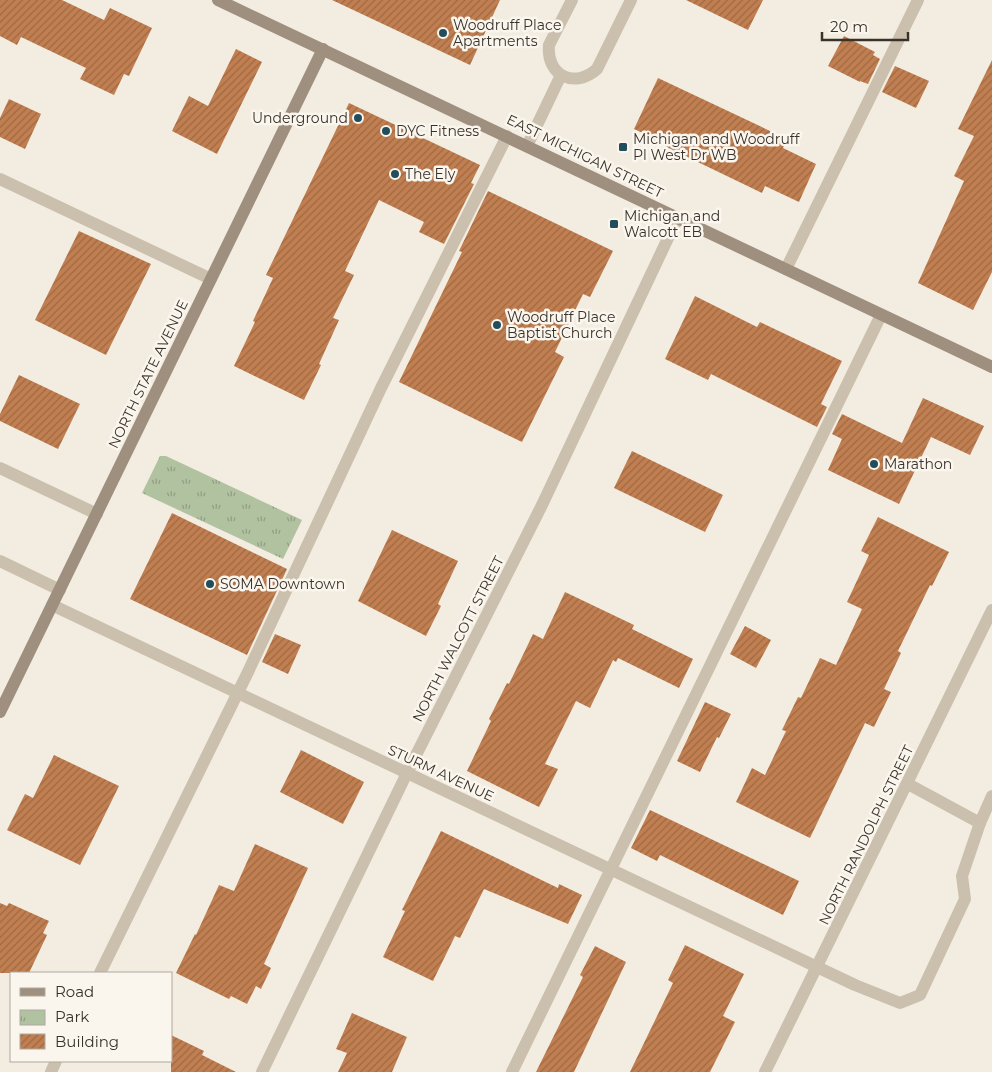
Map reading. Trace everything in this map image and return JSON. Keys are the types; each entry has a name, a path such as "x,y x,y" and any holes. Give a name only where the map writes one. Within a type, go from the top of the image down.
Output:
{"main road":[{"name":"EAST MICHIGAN STREET","path":"218,0 323,48 992,367"},
{"name":"NORTH STATE AVENUE","path":"0,712 323,48"}],"street":[{"path":"572,0 550,45 550,60 556,70 561,75 572,79 581,79 589,76 597,69 631,0"},
{"path":"786,269 918,0"},
{"path":"527,146 561,75"},
{"path":"100,972 237,693 381,388 507,136"},
{"path":"0,179 211,279"},
{"name":"NORTH WALCOTT STREET","path":"262,1072 407,774 542,505 678,217"},
{"path":"512,1072 881,314"},
{"path":"0,468 97,514"},
{"path":"0,561 60,590"},
{"name":"STURM AVENUE","path":"52,606 855,985 900,1003 920,995 965,899 962,876 980,823 992,796"},
{"name":"NORTH RANDOLPH STREET","path":"765,1072 992,610"},
{"path":"908,784 980,823"}],"green space":[{"path":"160,456 166,456 302,520 283,559 142,493"}],"building":[{"path":"0,0 62,0 104,20 110,8 152,28 129,76 124,74 114,95 80,79 86,68 21,37 17,45 0,36"},
{"name":"Woodruff Place Apartments","path":"332,0 500,0 470,65"},
{"path":"686,0 763,0 748,30"},
{"path":"844,36 875,52 873,55 880,59 868,84 828,66"},
{"path":"236,49 262,62 217,154 172,131 189,96 208,106"},
{"path":"992,60 992,272 973,310 918,283 964,181 954,176 974,136 958,129"},
{"path":"895,66 929,81 916,108 882,92"},
{"path":"658,78 787,139 783,148 816,164 799,202 765,186 762,193 644,136 645,134 634,129"},
{"path":"9,99 41,114 25,149 0,137 0,118"},
{"path":"349,103 480,165 471,183 474,184 444,244 419,232 424,222 379,200 345,271 354,275 333,318 339,320 319,364 321,365 304,400 234,366 273,278 266,275"},
{"name":"Woodruff Place Baptist Church","path":"488,191 613,251 590,297 583,294 555,352 564,357 522,442 399,382 462,252 459,251"},
{"path":"79,231 151,264 106,355 35,320"},
{"path":"695,296 757,327 760,322 842,361 821,404 827,407 817,427 711,374 708,380 665,359"},
{"path":"19,375 80,404 58,449 0,421 0,414"},
{"path":"923,398 984,426 970,455 931,437 899,504 828,470 842,439 832,434 842,414 902,443"},
{"path":"632,451 723,495 705,532 614,488"},
{"name":"SOMA Downtown","path":"172,513 287,569 247,655 130,599"},
{"path":"878,517 949,552 932,586 930,585 898,651 901,653 884,689 891,692 874,727 865,723 810,838 736,802 752,768 765,775 786,731 782,730 798,697 801,698 820,658 836,665 862,609 847,602 869,555 861,551"},
{"path":"392,530 458,561 438,604 441,606 426,636 358,601"},
{"path":"565,592 634,625 632,629 693,659 679,688 618,658 616,662 613,660 590,708 576,701 545,764 558,769 539,807 467,771 491,721 489,719 507,683 509,684 533,634 543,639"},
{"path":"745,626 771,640 756,668 730,654"},
{"path":"275,634 301,645 288,674 262,662"},
{"path":"705,702 731,714 719,738 717,737 700,772 677,761"},
{"path":"301,750 364,782 343,824 280,792"},
{"path":"54,755 119,786 80,865 7,830 25,794 33,798"},
{"path":"650,810 799,881 783,915 660,855 657,861 631,848"},
{"path":"441,831 558,888 559,884 582,895 568,924 484,889 460,938 455,936 433,981 383,957 405,911 402,910"},
{"path":"255,844 308,868 264,964 271,968 261,989 256,986 247,1004 231,996 229,999 176,973 219,885 234,891"},
{"path":"0,903 7,906 9,903 49,921 43,933 47,935 29,972 0,973"},
{"path":"685,945 744,974 723,1016 735,1022 710,1072 630,1072 673,983 668,980"},
{"path":"595,946 626,962 574,1072 536,1072 583,977 580,975"},
{"path":"352,1013 407,1037 392,1072 338,1072 347,1053 336,1049"},
{"path":"172,1035 204,1051 202,1055 236,1072 171,1072"}],"place":[{"name":"Woodruff Place Apartments","path":"443,33"},
{"name":"Underground","path":"358,118"},
{"name":"DYC Fitness","path":"386,131"},
{"name":"Michigan and Woodruff Pl West Dr WB","path":"623,147"},
{"name":"The Ely","path":"395,174"},
{"name":"Michigan and Walcott EB","path":"614,224"},
{"name":"Woodruff Place Baptist Church","path":"497,325"},
{"name":"Marathon","path":"874,464"},
{"name":"SOMA Downtown","path":"210,584"}]}
